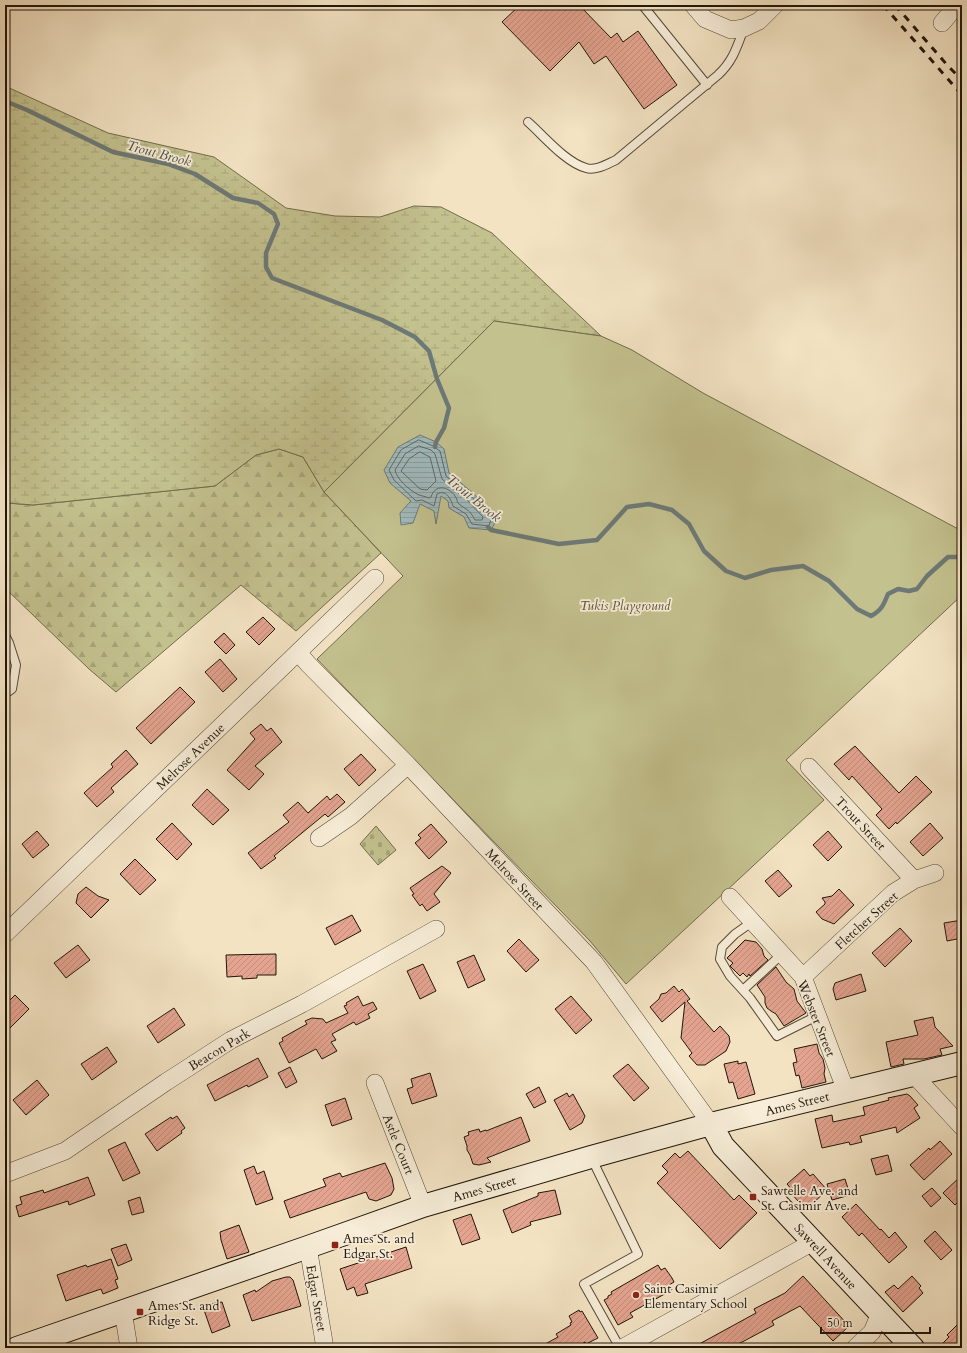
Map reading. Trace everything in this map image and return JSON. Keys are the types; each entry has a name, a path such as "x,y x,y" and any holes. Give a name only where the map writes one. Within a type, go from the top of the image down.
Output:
{"street":[{"path":"693,5 705,19 731,30 744,28 759,21 775,5"},
{"path":"942,23 957,5"},
{"name":"Melrose Avenue","path":"5,934 375,578"},
{"name":"Melrose Street","path":"298,652 308,664 408,765 594,962 711,1124"},
{"path":"319,838 351,816 408,765"},
{"name":"Trout Street","path":"809,767 914,880"},
{"name":"Fletcher Street","path":"803,977 893,894 914,880 935,873"},
{"name":"Webster Street","path":"730,898 803,977 846,1091"},
{"name":"Beacon Park","path":"5,1174 65,1151 166,1082 231,1040 302,1004 436,929"},
{"name":"Ames Street","path":"17,1348 423,1206 711,1124 962,1063"},
{"path":"913,1074 962,1127"},
{"name":"Astle Court","path":"374,1083 423,1206"},
{"name":"Sawtell Avenue","path":"711,1124 723,1146 913,1348"},
{"path":"621,1348 813,1242"},
{"name":"Edgar Street","path":"308,1247 325,1348"},
{"path":"123,1311 129,1348"},
{"path":"855,1348 872,1332 880,1313"}],"lane":[{"path":"647,5 644,7 707,85"},
{"path":"528,122 569,160 587,168 597,168 616,160 728,66 734,55 744,28"},
{"path":"5,635 16,665 12,689 5,694"},
{"path":"752,922 735,934 722,947 720,959 730,976 743,990 777,1036 817,1016"},
{"path":"743,990 782,954"},
{"path":"591,1157 638,1254 584,1284 621,1348"}],"green space":[{"path":"5,86 108,133 214,157 286,208 335,216 380,217 414,206 441,207 492,233 601,336 494,321 324,492 303,457 279,449 256,455 215,486 33,505 7,503 5,501"},
{"name":"Tukis Playground","path":"494,321 601,336 632,350 703,393 962,531 962,595 786,760 824,800 626,984 590,941 317,659 403,576 324,492"},
{"path":"279,449 303,457 324,492 381,553 296,631 241,585 116,692 89,669 5,588 5,501 7,503 33,505 215,486 256,455"},
{"path":"376,826 396,850 378,865 360,844"}],"water":[{"path":"420,435 436,442 444,449 449,473 474,494 497,519 491,530 469,528 464,517 449,508 448,501 441,496 436,524 434,511 420,504 413,523 401,525 400,513 411,501 390,483 384,470 398,447"}],"building":[{"path":"520,5 579,5 611,38 617,33 623,42 638,31 677,85 644,109 606,56 594,64 579,42 550,71 502,22"},
{"path":"263,617 275,629 259,645 246,632"},
{"path":"224,633 235,645 226,654 214,642"},
{"path":"220,659 237,679 223,692 205,672"},
{"path":"180,687 195,702 151,744 136,728"},
{"path":"261,724 267,731 271,728 282,742 255,766 264,774 249,790 227,770 255,739 250,733"},
{"path":"855,746 899,793 916,776 932,792 897,824 896,822 889,829 876,815 882,809 852,776 849,780 834,764"},
{"path":"126,750 138,764 111,788 114,792 97,807 84,793 113,767 111,764"},
{"path":"361,754 376,770 359,786 344,769"},
{"path":"207,789 229,810 213,825 192,805"},
{"path":"337,794 345,802 328,817 325,814 274,856 276,858 261,869 248,853 289,822 283,815 298,802 308,813 327,796 330,800"},
{"path":"172,823 192,844 177,860 156,839"},
{"path":"930,823 943,838 923,856 910,842"},
{"path":"431,824 447,842 429,859 415,843 421,838 418,835"},
{"path":"37,831 49,845 33,858 22,844"},
{"path":"828,831 842,847 828,861 813,845"},
{"path":"135,859 156,880 140,895 120,874"},
{"path":"442,866 451,873 434,894 440,902 427,911 422,904 420,906 412,895 414,894 410,888"},
{"path":"778,870 792,886 779,897 765,881"},
{"path":"86,887 98,896 109,900 91,918 76,903 78,894"},
{"path":"839,889 854,905 834,924 822,919 816,912 825,904 822,898 832,896"},
{"path":"352,915 361,931 335,945 326,928"},
{"path":"962,920 962,938 947,941 944,923"},
{"path":"900,928 912,941 885,967 872,953"},
{"path":"519,939 539,960 526,972 507,951"},
{"path":"745,940 756,942 768,960 747,977 743,973 740,976 730,966 733,963 727,958"},
{"path":"78,945 90,960 66,978 54,963"},
{"path":"276,954 276,975 257,975 257,978 242,979 242,976 227,977 226,955"},
{"path":"474,955 485,980 468,988 457,962"},
{"path":"423,964 436,991 420,999 407,971"},
{"path":"776,967 786,982 794,989 797,1001 806,1013 784,1026 776,1014 767,1008 765,997 757,985"},
{"path":"861,974 866,991 836,1000 833,989 835,983"},
{"path":"674,986 679,992 682,989 690,999 687,1001 714,1032 720,1026 729,1036 730,1042 726,1051 705,1065 697,1065 689,1056 692,1053 681,1038 685,1002 662,1022 650,1007 659,999 661,994 666,993"},
{"path":"15,995 29,1009 5,1033 5,1005"},
{"path":"358,996 363,1006 373,1002 377,1009 368,1014 370,1018 356,1025 354,1022 332,1034 336,1040 331,1042 337,1051 322,1059 316,1049 289,1063 279,1043 283,1041 282,1038 307,1024 305,1021 312,1018 323,1019 326,1023 348,1013 344,1006 347,1005 346,1003"},
{"path":"571,996 592,1020 576,1034 555,1009"},
{"path":"174,1008 185,1025 158,1043 147,1026"},
{"path":"933,1017 935,1027 953,1046 940,1049 942,1055 924,1059 903,1059 904,1064 891,1067 886,1042 918,1035 914,1021"},
{"path":"817,1044 819,1053 823,1059 826,1082 802,1088 799,1075 796,1076 793,1063 797,1062 794,1049"},
{"path":"107,1047 117,1062 92,1080 81,1064"},
{"path":"258,1058 268,1077 248,1087 247,1085 215,1101 207,1085"},
{"path":"738,1061 738,1064 746,1062 755,1094 738,1099 733,1082 729,1083 724,1064"},
{"path":"628,1064 649,1088 634,1101 613,1076"},
{"path":"290,1067 297,1082 286,1088 278,1073"},
{"path":"430,1073 437,1096 412,1104 407,1089 413,1087 411,1079"},
{"path":"37,1080 49,1095 26,1115 13,1100"},
{"path":"539,1087 546,1102 534,1108 526,1094"},
{"path":"567,1093 569,1097 573,1094 585,1116 582,1123 570,1130 554,1100"},
{"path":"907,1094 918,1105 914,1108 920,1118 897,1133 896,1127 860,1136 862,1142 850,1145 849,1142 822,1148 815,1119 832,1115 833,1122 865,1115 863,1107 889,1100 888,1098"},
{"path":"345,1098 352,1119 332,1126 325,1105"},
{"path":"177,1116 185,1128 181,1131 182,1133 157,1151 145,1134 171,1117 172,1119"},
{"path":"521,1117 530,1141 487,1158 491,1162 479,1165 473,1164 467,1150 464,1137 469,1135 468,1132 479,1129 480,1132 486,1131"},
{"path":"940,1141 952,1154 924,1180 910,1165 929,1148 930,1150"},
{"path":"125,1142 140,1173 123,1181 108,1150"},
{"path":"688,1151 734,1200 739,1195 757,1213 720,1249 657,1183 668,1172 662,1166 675,1153 680,1158"},
{"path":"888,1155 892,1171 876,1175 871,1159"},
{"path":"385,1163 392,1178 394,1189 391,1195 376,1201 369,1199 366,1192 290,1218 284,1201 326,1186 323,1179 340,1173 342,1177"},
{"path":"254,1166 257,1174 264,1171 273,1199 256,1205 244,1170"},
{"path":"804,1169 810,1176 813,1174 827,1190 809,1207 798,1201 791,1193 793,1191 787,1184"},
{"path":"962,1175 962,1198 955,1205 943,1193"},
{"path":"88,1177 95,1195 69,1205 68,1201 19,1217 16,1206 22,1204 20,1197 43,1190 44,1193"},
{"path":"845,1179 850,1195 832,1200 827,1184"},
{"path":"932,1188 941,1198 931,1207 922,1196"},
{"path":"555,1190 561,1214 530,1222 531,1225 512,1233 503,1210 538,1196 538,1193"},
{"path":"140,1197 144,1212 132,1215 128,1201"},
{"path":"856,1204 889,1238 895,1232 907,1247 889,1263 862,1233 859,1236 842,1217"},
{"path":"471,1214 480,1239 462,1245 453,1220"},
{"path":"239,1225 249,1252 227,1259 220,1232"},
{"path":"935,1231 952,1250 941,1260 924,1241"},
{"path":"126,1244 132,1260 118,1266 111,1249"},
{"path":"406,1247 412,1268 365,1284 368,1293 357,1296 354,1287 347,1290 340,1269"},
{"path":"111,1259 118,1279 115,1280 118,1288 103,1294 101,1289 66,1301 57,1275 86,1265 87,1267"},
{"name":"Saint Casimir Elementary School","path":"658,1265 661,1270 665,1268 672,1278 674,1282 669,1285 672,1290 630,1313 633,1317 618,1325 604,1300 612,1294 611,1292"},
{"path":"803,1276 849,1326 833,1341 800,1306 772,1321 774,1325 731,1348 692,1348 756,1313 754,1309 785,1293"},
{"path":"912,1276 921,1286 919,1288 923,1293 903,1312 885,1292 894,1285 898,1289"},
{"path":"290,1277 293,1280 301,1306 252,1321 243,1295 255,1290 256,1292 272,1281"},
{"path":"222,1302 230,1326 212,1333 203,1307"},
{"path":"579,1310 580,1312 582,1311 598,1338 586,1344 585,1342 575,1348 538,1348 558,1337 556,1334 571,1325 570,1323 572,1322 569,1316"},
{"path":"962,1320 962,1348 938,1348 949,1337 947,1335"}],"waterway":[{"name":"Trout Brook","path":"5,101 27,110 113,152 168,164 195,174 233,198 258,203 274,214 278,224 266,253 266,267 272,278 382,320 415,337 429,351 437,379 449,408 444,428 436,442 435,447"},
{"name":"Trout Brook","path":"488,527 491,530 559,544 597,540 627,507 649,504 672,510 689,524 704,551 726,571 745,578 771,570 803,566 829,581 857,609 871,616 882,606 888,594 898,589 909,591 917,589 927,576 948,557 962,557"}],"railway":[{"path":"883,5 962,95"},
{"path":"895,5 962,80"}],"place":[{"name":"Sawtelle Ave. and St. Casimir Ave.","path":"753,1197"},
{"name":"Ames St. and Edgar St.","path":"335,1245"},
{"name":"Saint Casimir Elementary School","path":"636,1295"},
{"name":"Ames St. and Ridge St.","path":"140,1312"}]}
